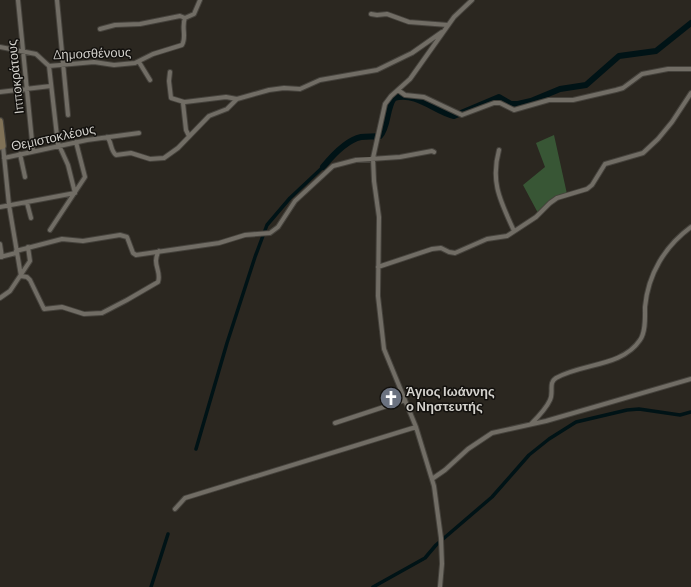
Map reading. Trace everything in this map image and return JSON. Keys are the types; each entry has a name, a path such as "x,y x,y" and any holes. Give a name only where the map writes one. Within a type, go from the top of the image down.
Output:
{"street":[{"name":"Ιπποκράτους","path":"18,0 33,151"},
{"path":"57,0 68,115"},
{"path":"100,29 115,25 140,24 180,16 185,18 194,14 200,0"},
{"path":"440,587 442,564 441,538 432,479 416,427 384,349 378,296 379,217 374,181 373,158 385,104 410,79 448,25 472,0"},
{"path":"371,14 377,16 387,14 408,22 448,25"},
{"name":"Δημοσθένους","path":"0,47 38,55 49,66 94,62 114,65 139,62 153,54 182,45 184,40 183,24 185,18"},
{"path":"170,72 169,81 171,98 184,102 226,97 237,99 279,88 300,89 320,80 377,70 407,56 443,32"},
{"path":"139,62 150,80"},
{"path":"49,66 59,145 68,165 75,193"},
{"path":"398,90 405,95 424,97 462,115 494,103 500,103 514,110 549,100 572,100 594,96 623,88 642,74 668,69 691,69"},
{"path":"0,92 51,86"},
{"path":"378,267 438,247 455,253 484,240 503,237 514,231 536,218 550,202 557,198 587,189 592,185 605,164 642,153 658,139 672,122 691,93"},
{"path":"107,137 113,152 116,155 135,153 150,159 160,159 168,155 209,116 227,109 237,99"},
{"path":"184,102 186,130 189,136"},
{"path":"0,120 1,146 16,252 21,276"},
{"name":"Θεμιστοκλέους","path":"3,158 59,145 140,133"},
{"path":"50,230 85,176 76,142"},
{"path":"499,150 494,177 514,231"},
{"path":"0,244 1,257 28,247 59,240 85,241 121,235 127,238 135,255 208,245 240,236 270,233 278,227 295,201 328,170 338,164 373,158 400,157 432,151 434,152"},
{"path":"20,154 25,177"},
{"path":"0,207 75,193"},
{"path":"27,203 31,218"},
{"path":"530,424 550,400 552,383 555,379 575,370 617,358 632,349 642,338 650,285 659,263 664,252 691,228"},
{"path":"0,298 10,291 30,261 28,247"},
{"path":"21,276 27,277 30,280 44,308 62,307 84,314 102,313 158,282 159,277 155,262 159,251"},
{"path":"432,479 486,436 500,430 546,421 691,379"},
{"path":"335,423 405,400"},
{"path":"175,509 185,498 416,427"}],"green space":[{"path":"554,135 567,194 554,198 538,213 523,185 545,167 536,143"}],"waterway":[{"path":"323,167 335,153 350,141 361,137 380,136 385,127 391,102 394,98 403,97 418,100 446,114 454,116 499,97 511,104 531,101 560,89 586,85 619,56 656,51 691,23"},
{"path":"196,449 227,343 267,225 290,198 323,167"},
{"path":"373,587 425,558 436,545 492,497 529,455 549,439 576,422 627,410 639,409 680,415 691,412"},
{"path":"151,587 168,534"}],"place":[{"name":"Άγιος Ιωάννης ο Νηστευτής","path":"391,398"}]}
